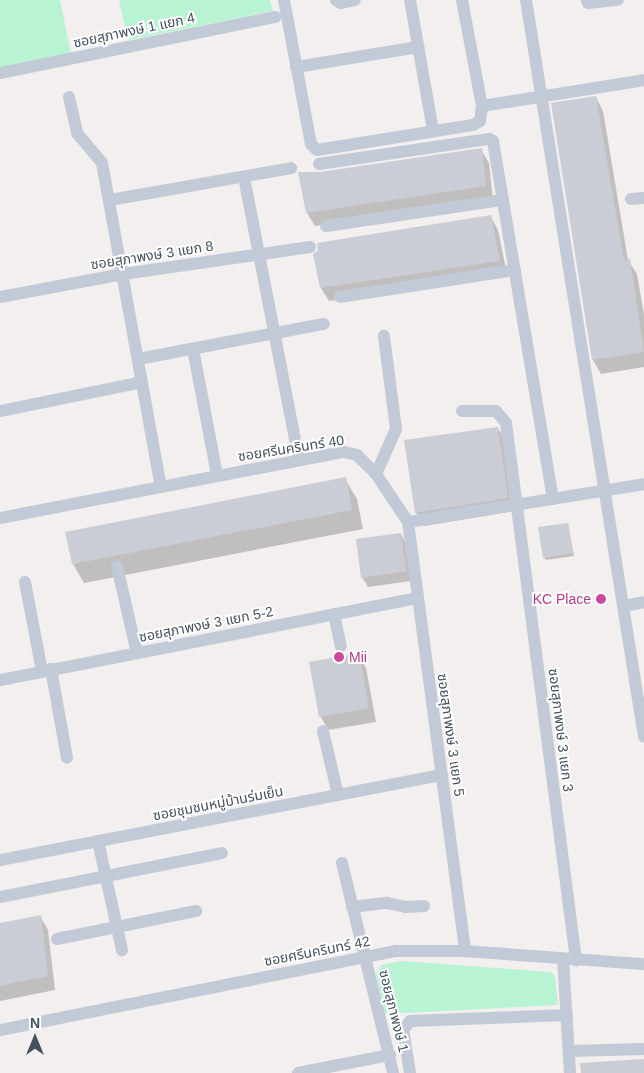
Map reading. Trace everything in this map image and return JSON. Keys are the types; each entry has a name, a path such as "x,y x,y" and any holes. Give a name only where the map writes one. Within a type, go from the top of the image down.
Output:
{"street":[{"path":"284,0 296,67 315,150 478,123 482,106 462,0"},
{"path":"336,0 341,3 355,0"},
{"path":"411,0 433,131"},
{"path":"526,0 643,730"},
{"path":"586,0 588,3 618,0"},
{"name":"ซอยสุภาพงษ์ 1 แยก 4","path":"0,73 274,17"},
{"path":"296,67 418,47"},
{"path":"482,106 644,80"},
{"path":"69,97 76,133 102,163 161,487"},
{"path":"319,164 489,138 495,146 553,499"},
{"path":"110,200 290,168"},
{"path":"244,176 261,254 299,460"},
{"path":"631,199 644,198"},
{"path":"326,226 503,200"},
{"name":"ซอยสุภาพงษ์ 3 แยก 8","path":"0,297 123,274 310,247"},
{"path":"340,297 514,270"},
{"path":"138,359 324,324"},
{"path":"376,474 396,429 384,336"},
{"path":"194,349 217,475"},
{"path":"0,411 142,382"},
{"name":"ซอยสุภาพงษ์ 3 แยก 3","path":"462,411 491,410 501,414 506,423 576,960"},
{"name":"ซอยศรีนครินทร์ 40","path":"0,518 217,475 352,452 376,474 408,522"},
{"path":"408,522 644,484"},
{"name":"ซอยสุภาพงษ์ 3 แยก 5","path":"408,522 465,951"},
{"path":"117,566 137,653"},
{"path":"25,582 67,758"},
{"name":"ซอยสุภาพงษ์ 3 แยก 5-2","path":"0,680 418,598"},
{"path":"624,606 644,602"},
{"path":"334,614 341,646"},
{"path":"323,730 338,795"},
{"name":"ซอยชุมชนหมู่บ้านร่มเย็น","path":"0,860 442,775"},
{"path":"98,841 122,950"},
{"path":"0,897 222,853"},
{"name":"ซอยสุภาพงษ์ 1","path":"342,863 394,1073"},
{"path":"352,907 386,903 406,907 424,906"},
{"path":"57,939 196,911"},
{"name":"ซอยศรีนครินทร์ 42","path":"0,1030 365,957 413,950 465,951 644,964"},
{"path":"563,959 570,1073"},
{"path":"410,1073 402,1030 410,1021 567,1015"},
{"path":"569,1050 644,1049"},
{"path":"298,1073 390,1055"}],"green space":[{"path":"0,0 60,0 71,54 0,69"},
{"path":"119,0 270,0 273,11 128,40"},
{"path":"402,961 551,972 555,976 558,1005 385,1014 376,974 381,965"}],"building":[{"path":"596,96 624,260 630,259 644,352 592,360 551,103"},
{"path":"482,148 486,186 306,213 298,172 320,172"},
{"path":"491,215 500,261 320,288 313,254 318,250 317,243"},
{"path":"498,427 508,498 415,513 404,440"},
{"path":"346,477 352,510 72,564 65,532"},
{"path":"568,523 573,553 543,558 538,527"},
{"path":"401,533 406,571 361,578 356,539"},
{"path":"359,653 369,708 319,717 309,662"},
{"path":"41,915 48,976 0,986 0,923"},
{"path":"644,1059 644,1073 581,1073 580,1063"}],"place":[{"name":"KC Place","path":"601,599"},
{"name":"Mii","path":"339,657"}]}
